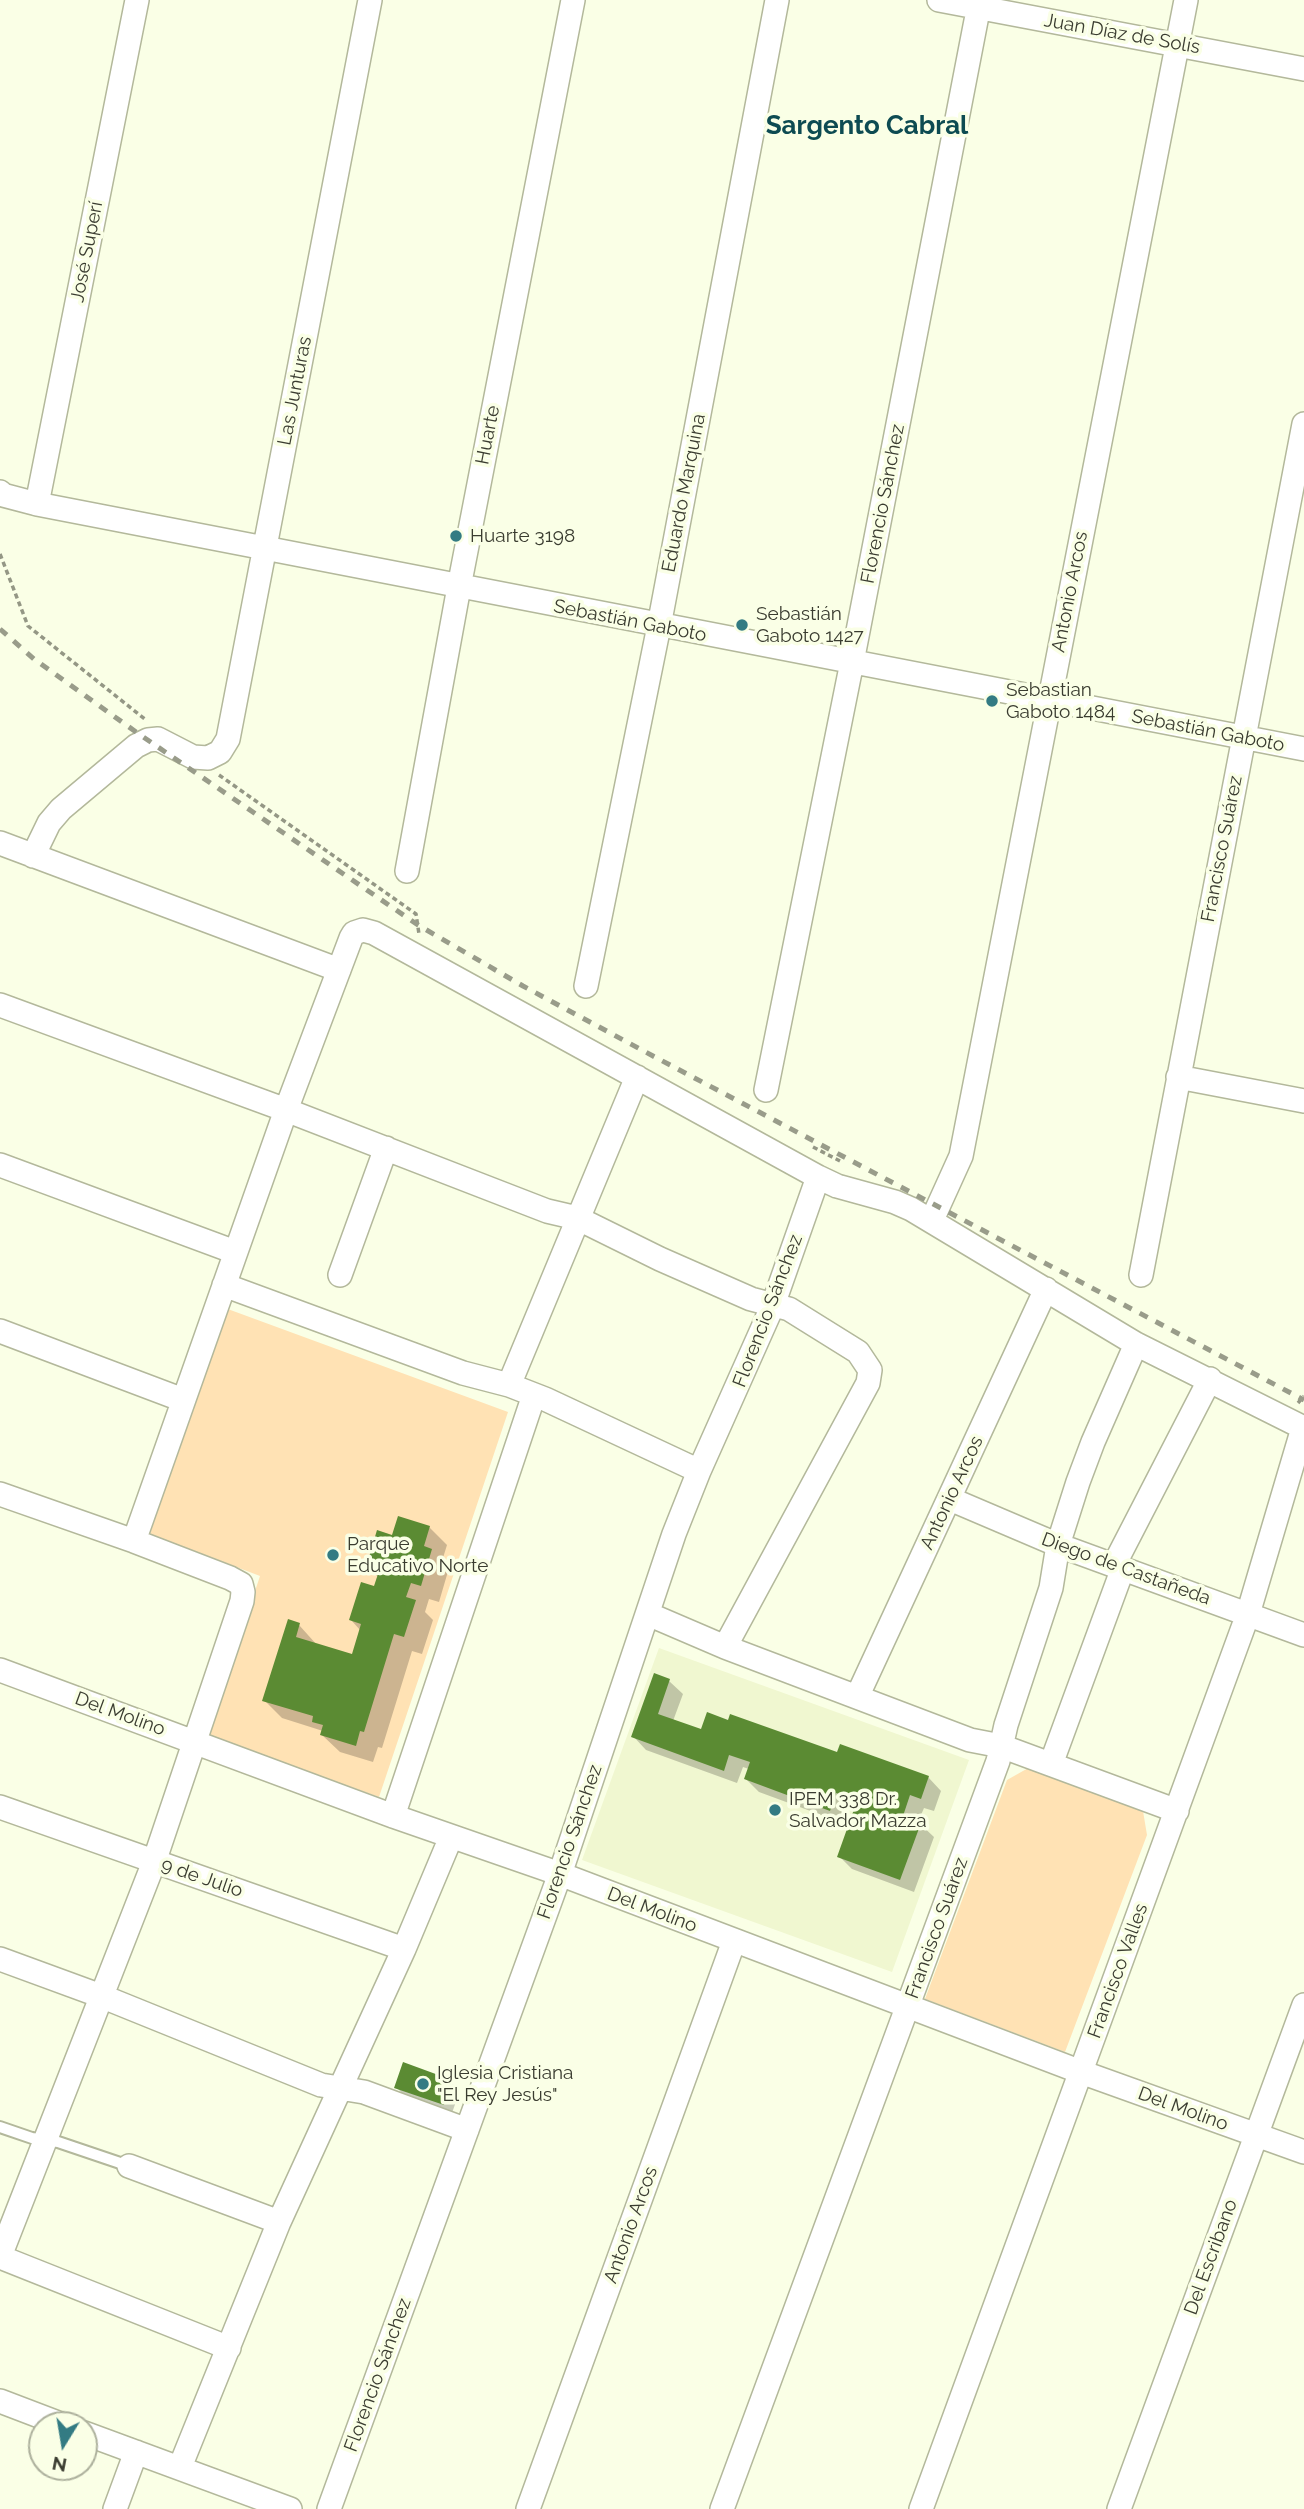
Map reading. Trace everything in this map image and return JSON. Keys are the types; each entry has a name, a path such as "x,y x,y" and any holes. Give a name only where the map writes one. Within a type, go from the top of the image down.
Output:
{"street":[{"name":"José Superí","path":"37,505 137,0"},
{"name":"Las Junturas","path":"193,757 208,758 220,752 228,739 370,0"},
{"name":"Huarte","path":"407,871 573,0"},
{"name":"Eduardo Marquina","path":"586,986 659,626 777,0"},
{"name":"Juan Díaz de Solís","path":"939,0 980,4 1304,69"},
{"name":"Antonio Arcos","path":"932,1220 961,1156 1186,0"},
{"name":"Florencio Sánchez","path":"766,1090 980,4"},
{"name":"Francisco Suárez","path":"1141,1275 1304,424"},
{"name":"Sebastián Gaboto","path":"0,492 37,505 1304,750"},
{"path":"33,856 49,823 61,810 136,746 158,739 193,757"},
{"path":"0,843 339,971"},
{"path":"134,1541 286,1111 354,933 363,930 374,933 818,1177 849,1190 895,1202 932,1220 1136,1344 1304,1428"},
{"path":"0,1005 386,1148 547,1211 577,1218 660,1259 751,1299 789,1310 858,1352 866,1361 871,1378 724,1647"},
{"path":"509,1385 637,1077"},
{"path":"1178,1077 1304,1101"},
{"path":"340,1275 386,1148"},
{"path":"0,1165 235,1252"},
{"name":"Florencio Sánchez","path":"329,2509 560,1874 674,1534 773,1305 818,1177"},
{"path":"224,1285 463,1373 509,1385 699,1471"},
{"name":"Antonio Arcos","path":"857,1697 1046,1289"},
{"path":"0,1331 183,1400"},
{"name":"Francisco Suárez","path":"722,2509 998,1761 1051,1588 1058,1545 1093,1442 1136,1344"},
{"path":"1051,1764 1118,1567 1210,1379"},
{"path":"393,1816 534,1395"},
{"name":"Francisco Valles","path":"920,2509 1248,1614 1304,1428"},
{"path":"0,1494 134,1541 241,1584 242,1601 154,1862 1,2250 229,2348"},
{"name":"Diego de Castañeda","path":"950,1499 1058,1545 1304,1635"},
{"path":"648,1614 724,1647 970,1740 1001,1745 1177,1811"},
{"name":"Del Molino","path":"0,1670 393,1816 560,1874 1081,2072 1304,2152"},
{"name":"9 de Julio","path":"0,1807 404,1949"},
{"path":"180,2467 279,2221 404,1949 451,1837"},
{"name":"Antonio Arcos","path":"528,2509 734,1941"},
{"path":"0,1959 101,1996 321,2085 364,2092 467,2130"},
{"name":"Del Escribano","path":"1119,2509 1304,2005"},
{"path":"130,2166 279,2221"},
{"path":"0,2401 28,2412"},
{"path":"98,2438 290,2509"},
{"path":"115,2509 136,2452"}],"lane":[{"path":"0,2127 130,2166"}],"path":[{"path":"0,554 27,626 151,723"},
{"path":"193,757 416,914 419,921 417,930 422,937"},
{"path":"813,1147 850,1166"}],"shaded area":[{"name":"Parque Educativo Norte","path":"225,1308 508,1412 379,1797 207,1736 260,1576 150,1534"},
{"name":"IPEM 338 Dr. Salvador Mazza","path":"659,1648 969,1760 892,1972 582,1860"},
{"path":"1030,1767 1143,1811 1147,1835 1065,2052 925,1999 1007,1780"}],"building":[{"path":"398,1516 430,1526 424,1546 432,1549 421,1586 411,1583 406,1597 416,1600 404,1637 394,1634 364,1732 360,1731 356,1746 320,1735 323,1725 312,1722 313,1716 262,1701 288,1619 300,1623 296,1637 352,1654 361,1624 349,1620 361,1582 374,1586 379,1571 366,1567 377,1530 392,1535"},
{"path":"654,1673 670,1679 658,1714 701,1729 707,1712 728,1720 730,1714 837,1752 840,1744 929,1776 921,1799 910,1795 903,1816 921,1823 900,1880 837,1857 857,1801 836,1793 830,1811 744,1779 750,1762 729,1755 724,1771 631,1737"},
{"name":"Iglesia Cristiana \"El Rey Jesús\"","path":"403,2062 452,2080 444,2105 394,2088"}],"railway":[{"path":"0,629 34,659 136,732 418,925 523,986 653,1056 1304,1400"}],"place":[{"name":"Huarte 3198","path":"456,536"},
{"name":"Sebastián Gaboto 1427","path":"742,625"},
{"name":"Sebastian Gaboto 1484","path":"992,701"},
{"name":"Parque Educativo Norte","path":"333,1555"},
{"name":"IPEM 338 Dr. Salvador Mazza","path":"775,1810"},
{"name":"Iglesia Cristiana \"El Rey Jesús\"","path":"423,2084"}],"district":[{"name":"Sargento Cabral","path":"867,126"}]}
